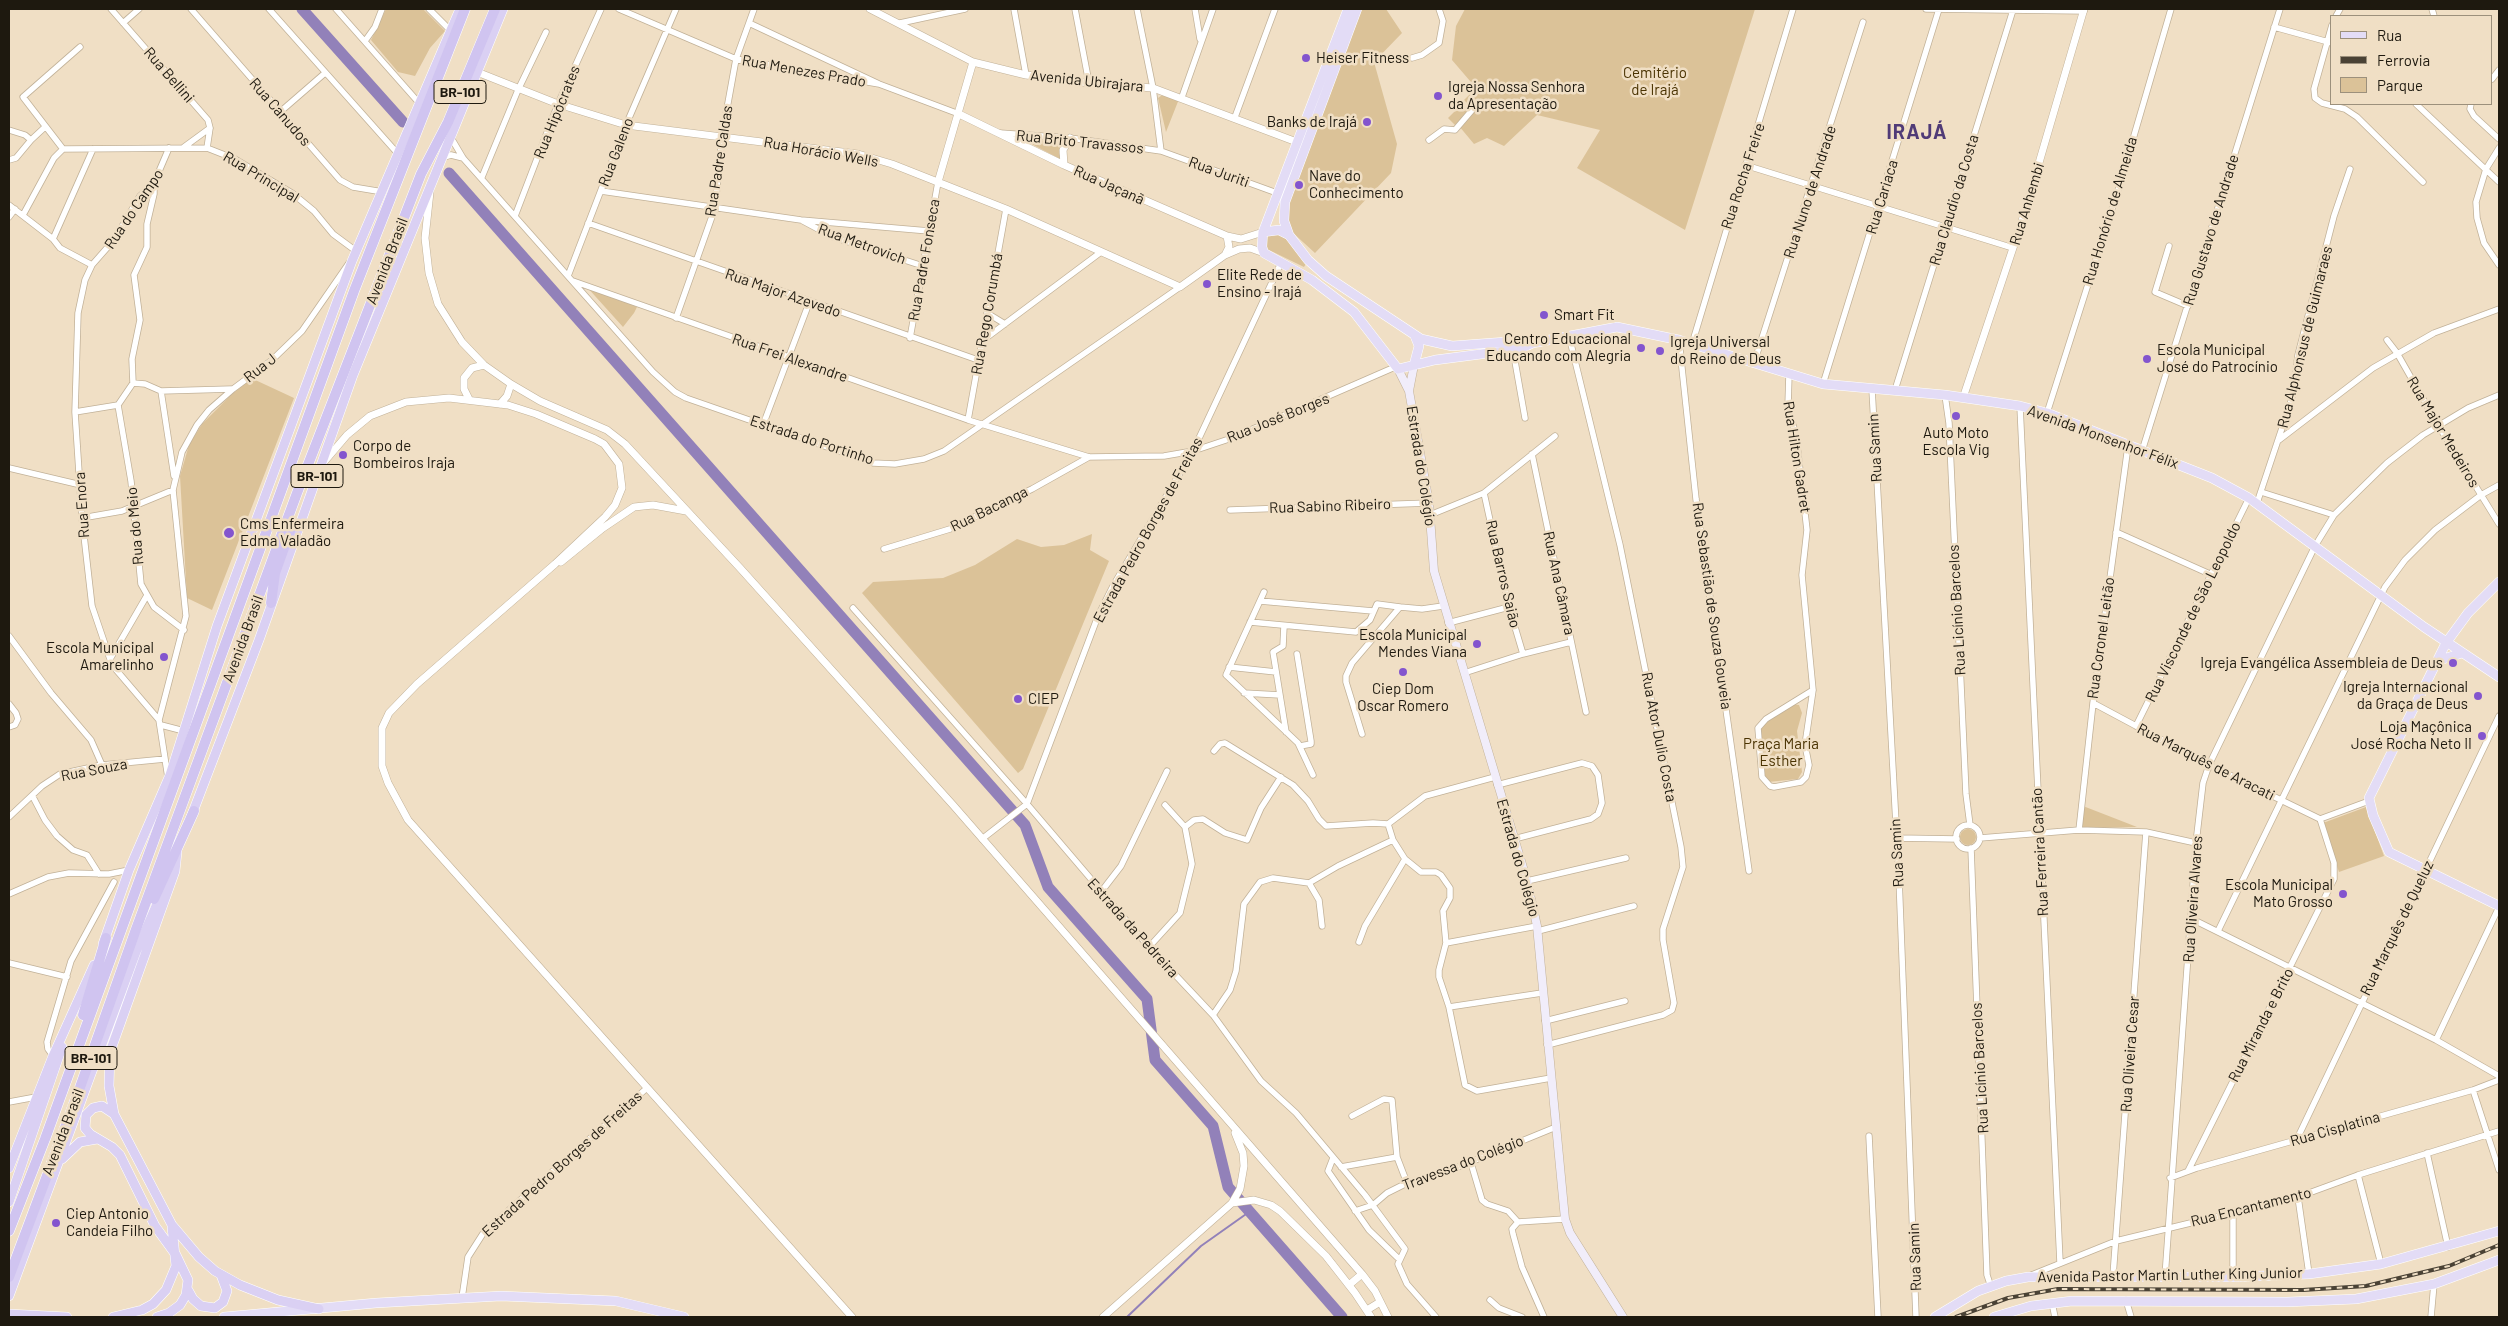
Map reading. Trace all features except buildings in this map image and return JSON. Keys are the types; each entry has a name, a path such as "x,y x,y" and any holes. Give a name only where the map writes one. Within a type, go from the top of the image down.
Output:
{"highway":[{"name":"Avenida Brasil","path":"9,1168 53,1056 106,938 129,870 168,781 217,626 352,261 460,9"},
{"name":"Avenida Brasil","path":"9,1231 45,1139 354,292 465,9"},
{"name":"Avenida Brasil","path":"10,1274 320,434 421,174 448,122 495,9"},
{"name":"Avenida Brasil","path":"9,1296 136,952 200,796 354,374 440,158 504,9"},
{"path":"271,603 275,572 301,502 320,434"},
{"path":"135,932 145,918 194,811"},
{"name":"Avenida Brasil","path":"172,1225 114,1114 109,1092 108,1069 118,1028 175,871 177,852"},
{"path":"77,1048 87,998 106,938"},
{"name":"Avenida Brasil","path":"9,1202 70,1020"},
{"path":"114,1114 102,1106 98,1106 86,1115 85,1128 120,1155 155,1226 176,1255 187,1276 188,1290 193,1299 201,1306 214,1308 222,1302 227,1291 221,1275"},
{"path":"59,1162 80,1142 97,1139"},
{"path":"113,1317 142,1310 159,1298 166,1290 173,1276 176,1255 172,1225"},
{"path":"172,1225 199,1257 221,1275 278,1300 319,1308"},
{"path":"157,1317 169,1313 180,1305 188,1290"},
{"path":"9,1314 67,1317"}],"main road":[{"path":"1348,9 1277,194 1261,242 1264,253 1312,280 1354,312 1396,368"},
{"path":"1289,235 1284,221 1285,202 1357,9"},
{"path":"1263,232 1280,230 1289,235"},
{"name":"Avenida Monsenhor Félix","path":"1289,235 1312,264 1326,276 1415,336 1431,343 1452,346 1519,341 1533,343"},
{"name":"Avenida Monsenhor Félix","path":"1396,368 1513,350 1533,343 1617,327 1679,340 1823,384 1895,390 2020,406 2048,414 2212,478 2249,498 2432,633 2499,677"},
{"path":"1414,365 1419,346 1415,336"},
{"path":"1484,354 1499,347 1500,342"},
{"name":"Estrada do Colégio","path":"1409,392 1414,365"},
{"name":"Estrada do Colégio","path":"1396,368 1409,392 1429,503 1434,571 1494,777 1527,881 1538,929 1542,993 1565,1219 1570,1233 1623,1317"},
{"path":"2499,582 2468,613 2446,643 2369,801 2389,852 2499,907"},
{"path":"2432,633 2444,644 2437,661"},
{"path":"2437,661 2462,653"},
{"name":"Avenida Pastor Martin Luther King Junior","path":"1935,1317 1965,1298 1991,1287 2028,1277 2233,1277 2309,1274 2381,1264 2448,1247 2499,1231"},
{"name":"Avenida Pastor Martin Luther King Junior","path":"1994,1317 2031,1306 2052,1303 2126,1300 2326,1301 2377,1296 2434,1284 2499,1260"},
{"path":"224,1317 376,1302 501,1296 616,1301 684,1317"}],"street":[{"name":"Rua Bellini","path":"110,9 206,117 210,128"},
{"path":"123,23 138,9"},
{"name":"Rua Canudos","path":"191,9 340,180 353,187 383,192"},
{"path":"269,9 399,154"},
{"path":"336,9 420,104"},
{"path":"365,41 375,27 382,9"},
{"path":"429,9 451,31"},
{"name":"Rua Hipócrates","path":"516,216 558,104 601,9"},
{"name":"Rua Menezes Prado","path":"619,9 736,59 879,84"},
{"name":"Rua Galeno","path":"570,278 588,223 626,125 676,9"},
{"name":"Rua Padre Caldas","path":"676,318 715,208 722,136 736,59 754,9"},
{"name":"Avenida Ubirajara","path":"870,9 973,62 1026,75 1089,83 1153,88 1182,97 1307,145"},
{"path":"900,23 965,9"},
{"path":"1014,9 1026,75"},
{"path":"1075,9 1089,83"},
{"path":"1136,9 1153,88 1161,151"},
{"path":"1195,9 1200,40"},
{"path":"1182,97 1200,40 1213,9"},
{"path":"1235,117 1275,9"},
{"path":"1412,58 1422,56 1439,42 1443,21 1439,9"},
{"name":"Rua Rocha Freire","path":"1692,344 1793,9"},
{"path":"1926,9 2084,10"},
{"name":"Rua Cariaca","path":"1823,384 1939,9"},
{"name":"Rua Honório de Almeida","path":"2048,414 2119,187 2171,9"},
{"name":"Rua Gustavo de Andrade","path":"2142,451 2280,9"},
{"name":"Rua Claudio da Costa","path":"1895,390 2014,10"},
{"name":"Rua Anhembi","path":"1963,398 2013,248 2084,10"},
{"name":"Rua Nuno de Andrade","path":"1754,363 1863,22"},
{"path":"749,23 879,84 959,114"},
{"path":"2274,27 2329,42 2314,89 2315,98 2322,103 2345,109 2357,117 2423,182"},
{"path":"482,177 518,90 546,32"},
{"path":"23,215 54,158 63,150 23,97 80,47"},
{"path":"938,182 973,62"},
{"name":"Rua Horácio Wells","path":"476,72 518,90 626,125 858,154 892,164 1006,208 1180,287"},
{"path":"280,112 325,73"},
{"path":"2417,105 2499,182"},
{"path":"2472,105 2470,109 2474,116 2499,139"},
{"path":"1429,140 1444,129 1453,131 1473,109"},
{"name":"Rua Jaçanã","path":"959,114 1064,165 1227,236 1238,238 1263,232"},
{"path":"9,160 16,158 31,140 46,127"},
{"path":"184,147 210,128"},
{"path":"206,148 210,128"},
{"path":"9,130 25,135 31,140"},
{"name":"Rua Brito Travassos","path":"1000,133 1070,138 1161,151"},
{"name":"Estrada do Portinho","path":"450,136 463,158 482,177 653,372 675,392 860,459 895,464 924,459 944,451 1225,255 1239,249"},
{"path":"1064,165 1063,150 1070,138"},
{"name":"Rua do Campo","path":"92,265 109,248 140,196 154,183 170,148"},
{"name":"Rua Principal","path":"63,150 206,148 235,159 292,193 314,211 333,234 356,252"},
{"path":"2499,148 2486,168 2476,202 2477,218 2484,243 2499,264"},
{"path":"53,239 93,149"},
{"name":"Rua Juriti","path":"1161,151 1277,194"},
{"path":"440,158 451,155 463,158"},
{"path":"1745,165 2013,248"},
{"name":"Rua Alphonsus de Guimaraes","path":"2257,504 2292,398 2298,355 2334,216 2350,169"},
{"path":"431,182 425,238 433,289 451,329 484,365 510,384 540,401 589,421 616,435 740,568 982,839 1157,1042 1229,1121 1314,1222 1362,1274 1388,1317"},
{"name":"Rua Padre Fonseca","path":"910,338 938,182"},
{"path":"76,412 118,404 133,383 132,359 140,320 134,276 147,246 147,224 154,194 154,183"},
{"name":"Rua Metrovich","path":"601,192 802,220 929,231"},
{"path":"9,205 53,239 60,248 92,265"},
{"name":"Rua Rego Corumbá","path":"968,420 1006,208"},
{"path":"9,217 15,209"},
{"name":"Rua Metrovich","path":"802,220 833,237 923,266"},
{"name":"Rua Major Azevedo","path":"588,223 810,303 978,360"},
{"path":"1225,255 1229,243 1227,236"},
{"path":"1238,238 1239,249 1250,248 1264,253"},
{"path":"2169,246 2155,292 2188,306"},
{"path":"982,341 1101,252"},
{"name":"Rua J","path":"160,722 184,630 186,608 173,490 174,478 182,452 197,425 233,389 272,360 302,331 342,271 352,261"},
{"name":"Estrada Pedro Borges de Freitas","path":"1027,804 1098,616 1193,450 1281,263"},
{"name":"Rua Enora","path":"92,265 85,280 79,303 76,412 82,518 92,606 110,659 125,682 160,722"},
{"name":"Rua Frei Alexandre","path":"570,278 676,318 982,424"},
{"path":"589,300 590,295 599,290"},
{"path":"763,425 810,303"},
{"path":"2279,440 2357,378 2397,353 2451,326 2499,309"},
{"path":"987,313 1005,324"},
{"name":"Rua Ator Dulio Costa","path":"1547,1044 1664,1015 1672,1010 1674,1003 1663,940 1663,929 1682,867 1681,846 1620,544 1569,336"},
{"name":"Rua Sebastião de Souza Gouveia","path":"1679,340 1696,499 1749,871"},
{"name":"Rua Major Medeiros","path":"2387,340 2397,353 2438,425 2499,524"},
{"path":"1513,350 1525,418"},
{"path":"469,399 464,389 464,378 472,368 484,365"},
{"name":"Rua José Borges","path":"982,424 1089,457 1164,456 1193,450 1232,438 1396,368"},
{"name":"Rua Hilton Gadret","path":"1789,374 1788,406 1796,436 1807,530 1802,575 1813,690 1805,744 1809,765 1806,777 1801,782 1774,787 1770,786 1762,777 1758,728 1766,719 1813,690"},
{"path":"133,383 145,384 161,391 233,389"},
{"path":"500,404 507,396 510,384"},
{"name":"Rua Samin","path":"1872,389 1896,838 1917,1317"},
{"name":"Rua J","path":"161,391 174,478"},
{"name":"Rua Oliveira Alvares","path":"2164,1277 2170,1178 2192,919 2196,843 2203,783 2209,765 2315,546 2334,515 2387,463 2438,425 2468,408 2499,395"},
{"name":"Rua Licínio Barcelos","path":"1945,396 1949,423 1970,825"},
{"path":"321,465 358,424 382,410 418,400 448,398 469,399 524,409 583,433 604,444 619,464 622,488 615,505 605,517 394,707 382,728 382,766 388,783 408,820 852,1317"},
{"name":"Rua do Meio","path":"118,404 133,508 139,578 146,596 164,615 184,630"},
{"name":"Rua Ferreira Cantão","path":"2020,406 2038,833 2060,1262"},
{"path":"1430,515 1484,493 1554,436"},
{"name":"Rua Coronel Leitão","path":"2078,830 2093,703 2128,446"},
{"name":"Rua Ana Câmara","path":"1532,454 1586,712"},
{"name":"Rua Bacanga","path":"884,549 950,529 1032,489 1089,457"},
{"path":"9,468 80,485"},
{"path":"2218,931 2380,595 2417,547 2447,520 2481,495 2499,485"},
{"path":"82,518 133,508 173,490"},
{"path":"2261,492 2334,515"},
{"name":"Rua Barros Saião","path":"1484,493 1509,607 1523,654"},
{"name":"Rua Visconde de São Leopoldo","path":"2136,726 2249,498"},
{"name":"Rua Sabino Ribeiro","path":"1230,510 1429,503"},
{"path":"555,564 569,557 603,528 634,507 653,505 686,511"},
{"path":"2116,532 2212,575"},
{"path":"1264,592 1229,667 1227,677 1300,746 1313,775"},
{"path":"110,659 146,596"},
{"path":"1260,601 1373,611"},
{"path":"1250,622 1356,632 1370,620 1377,604 1422,609 1443,606"},
{"path":"1362,734 1346,676 1352,663 1400,607"},
{"path":"1448,623 1509,607"},
{"name":"Estrada da Pedreira","path":"853,608 1027,804 1148,947 1213,1015 1262,1081 1296,1113 1403,1245 1405,1252 1399,1259"},
{"path":"1284,626 1283,646 1273,652 1286,732"},
{"path":"9,636 51,693 91,740 102,765"},
{"path":"1464,673 1523,654 1571,642"},
{"path":"1297,654 1311,741 1311,744 1300,746"},
{"path":"1229,667 1276,672"},
{"path":"1244,693 1280,695"},
{"name":"Rua Marquês de Aracati","path":"2093,703 2209,765 2320,819"},
{"path":"9,704 18,716 17,723 9,727"},
{"name":"Rua Marquês de Queluz","path":"2296,1140 2499,716"},
{"path":"168,781 160,722 184,731"},
{"path":"1214,751 1220,744 1225,743 1281,777 1300,791 1326,826 1372,823 1388,824 1425,796 1494,777"},
{"name":"Rua Souza","path":"9,817 42,786 60,774 102,765 165,759"},
{"path":"1498,785 1582,763 1592,766 1598,775 1602,810 1598,814 1591,819 1514,839"},
{"path":"1101,892 1121,866 1167,771"},
{"path":"1185,827 1194,820 1203,819 1225,833 1246,840 1261,808 1281,777"},
{"path":"33,796 44,820 57,836 73,850 87,855 99,874"},
{"path":"2320,819 2369,801"},
{"path":"982,839 1027,804"},
{"path":"1148,947 1176,918 1182,909 1192,858 1185,827 1165,805"},
{"name":"Rua Miranda e Brito","path":"2188,1171 2334,880 2334,863 2320,819"},
{"path":"1388,824 1393,840 1405,859 1421,872 1441,874 1450,888 1450,898 1443,911 1446,942 1439,970 1460,1053 1465,1085 1469,1089 1477,1090 1551,1078"},
{"path":"1970,825 1976,828 1980,838 1977,845 1971,848 1960,845 1956,839 1960,829 1970,825"},
{"path":"1980,838 2078,830 2146,832 2196,843"},
{"name":"Rua Oliveira Cesar","path":"2113,1276 2146,832"},
{"path":"1896,838 1956,839"},
{"path":"1213,1015 1232,984 1236,971 1244,904 1253,889 1260,882 1273,878 1309,882 1393,840"},
{"name":"Rua Licínio Barcelos","path":"1971,848 1987,1271 1991,1287"},
{"path":"1527,881 1626,858"},
{"path":"1359,942 1365,926 1405,859"},
{"path":"9,894 48,877 69,874 109,874 129,870"},
{"path":"109,874 122,891"},
{"path":"53,1056 48,1049 48,1042 71,961 114,882"},
{"path":"1309,882 1319,900 1322,926"},
{"path":"1446,942 1538,929 1634,906"},
{"path":"2436,1040 2499,907"},
{"path":"2192,919 2436,1040 2499,1076"},
{"path":"9,963 67,977"},
{"path":"1449,1006 1542,993"},
{"path":"1545,1021 1625,1001"},
{"path":"57,1014 70,1020"},
{"name":"Rua Cisplatina","path":"2170,1178 2188,1171 2473,1090 2499,1080"},
{"name":"Estrada Pedro Borges de Freitas","path":"462,1298 468,1256 484,1232 647,1088"},
{"path":"2473,1090 2499,1170"},
{"path":"9,1102 36,1097"},
{"path":"1352,1116 1390,1098 1397,1157 1406,1183"},
{"path":"1103,1317 1237,1201 1244,1166 1243,1153 1229,1121"},
{"name":"Travessa do Colégio","path":"1355,1211 1372,1205 1387,1193 1406,1183 1471,1163 1556,1128"},
{"name":"Rua Encantamento","path":"2060,1262 2116,1241 2298,1197 2358,1175 2499,1131"},
{"path":"1869,1136 1878,1317"},
{"path":"2427,1153 2448,1247"},
{"path":"1341,1167 1397,1157"},
{"path":"1333,1158 1328,1171 1369,1230 1399,1259 1399,1268 1407,1284 1436,1317"},
{"path":"1471,1163 1482,1200 1508,1211 1518,1222"},
{"path":"2358,1175 2381,1264"},
{"path":"2298,1197 2309,1274"},
{"path":"1237,1201 1262,1202 1280,1211 1326,1256 1369,1314 1380,1302"},
{"path":"2233,1212 2233,1277"},
{"path":"1542,1316 1522,1267 1512,1229 1518,1222 1565,1219"},
{"path":"2028,1277 2060,1262"},
{"path":"1349,1285 1362,1274"},
{"path":"2431,1317 2434,1284"},
{"path":"1490,1300 1499,1308 1522,1317"},
{"path":"2126,1300 2130,1317"},
{"path":"2052,1303 2055,1317"}],"green space":[{"path":"386,9 423,9 445,31 430,48 415,76 398,72 371,40"},
{"path":"1359,9 1386,9 1402,33 1374,62 1397,144 1391,173 1315,253 1292,232 1284,208"},
{"name":"Cemitério de Irajá","path":"1465,9 1755,9 1685,230 1577,168 1600,130 1537,115 1504,146 1487,138 1474,144 1459,126 1473,109 1464,100 1476,88 1452,60 1456,26"},
{"path":"1165,93 1179,99 1166,132 1158,98"},
{"path":"1464,107 1469,111 1455,125 1448,118 1457,109 1460,111"},
{"path":"1022,139 1066,142 1059,153 1062,160"},
{"path":"1277,231 1285,235 1307,262 1304,267 1265,248 1266,235"},
{"path":"586,286 637,307 623,327"},
{"path":"251,378 294,398 212,610 187,598 180,476 189,445 202,424"},
{"path":"1092,534 1090,550 1109,561 1023,769 1018,773 862,593 873,582 943,578 975,565 1017,539 1041,547 1064,545"},
{"name":"Praça Maria Esther","path":"1792,704 1799,705 1802,713 1797,731 1802,772 1798,779 1768,782 1765,777 1759,733 1761,726"},
{"path":"2083,806 2137,827 2080,828"},
{"path":"2366,807 2384,856 2339,872 2323,823"},
{"path":"1968,829 1976,837 1968,845 1960,837"}],"waterway":[{"path":"302,9 403,122"},
{"path":"449,173 1025,825 1048,887 1147,999 1155,1060 1213,1126 1228,1187 1342,1317"},
{"path":"1127,1317 1201,1246 1249,1212"}],"railway":[{"path":"1956,1317 2008,1298 2058,1289 2303,1290 2366,1286 2449,1266 2499,1245"}],"place":[{"name":"Heiser Fitness","path":"1306,58"},
{"name":"Igreja Nossa Senhora da Apresentação","path":"1438,96"},
{"name":"Banks de Irajá","path":"1367,122"},
{"name":"Nave do Conhecimento","path":"1299,185"},
{"name":"Elite Rede de Ensino - Irajá","path":"1207,284"},
{"name":"Smart Fit","path":"1544,315"},
{"name":"Centro Educacional Educando com Alegria","path":"1641,348"},
{"name":"Igreja Universal do Reino de Deus","path":"1660,351"},
{"name":"Escola Municipal José do Patrocínio","path":"2147,359"},
{"name":"Auto Moto Escola Vig","path":"1956,416"},
{"name":"Corpo de Bombeiros Iraja","path":"343,455"},
{"name":"Cms Enfermeira Edma Valadão","path":"229,533"},
{"name":"Escola Municipal Mendes Viana","path":"1477,644"},
{"name":"Escola Municipal Amarelinho","path":"164,657"},
{"name":"Igreja Evangélica Assembleia de Deus","path":"2453,663"},
{"name":"Ciep Dom Oscar Romero","path":"1403,672"},
{"name":"Igreja Internacional da Graça de Deus","path":"2478,696"},
{"name":"CIEP","path":"1018,699"},
{"name":"Loja Maçônica José Rocha Neto II","path":"2482,736"},
{"name":"Escola Municipal Mato Grosso","path":"2343,894"},
{"name":"Ciep Antonio Candeia Filho","path":"56,1223"}],"district":[{"name":"IRAJÁ","path":"1917,132"}]}
